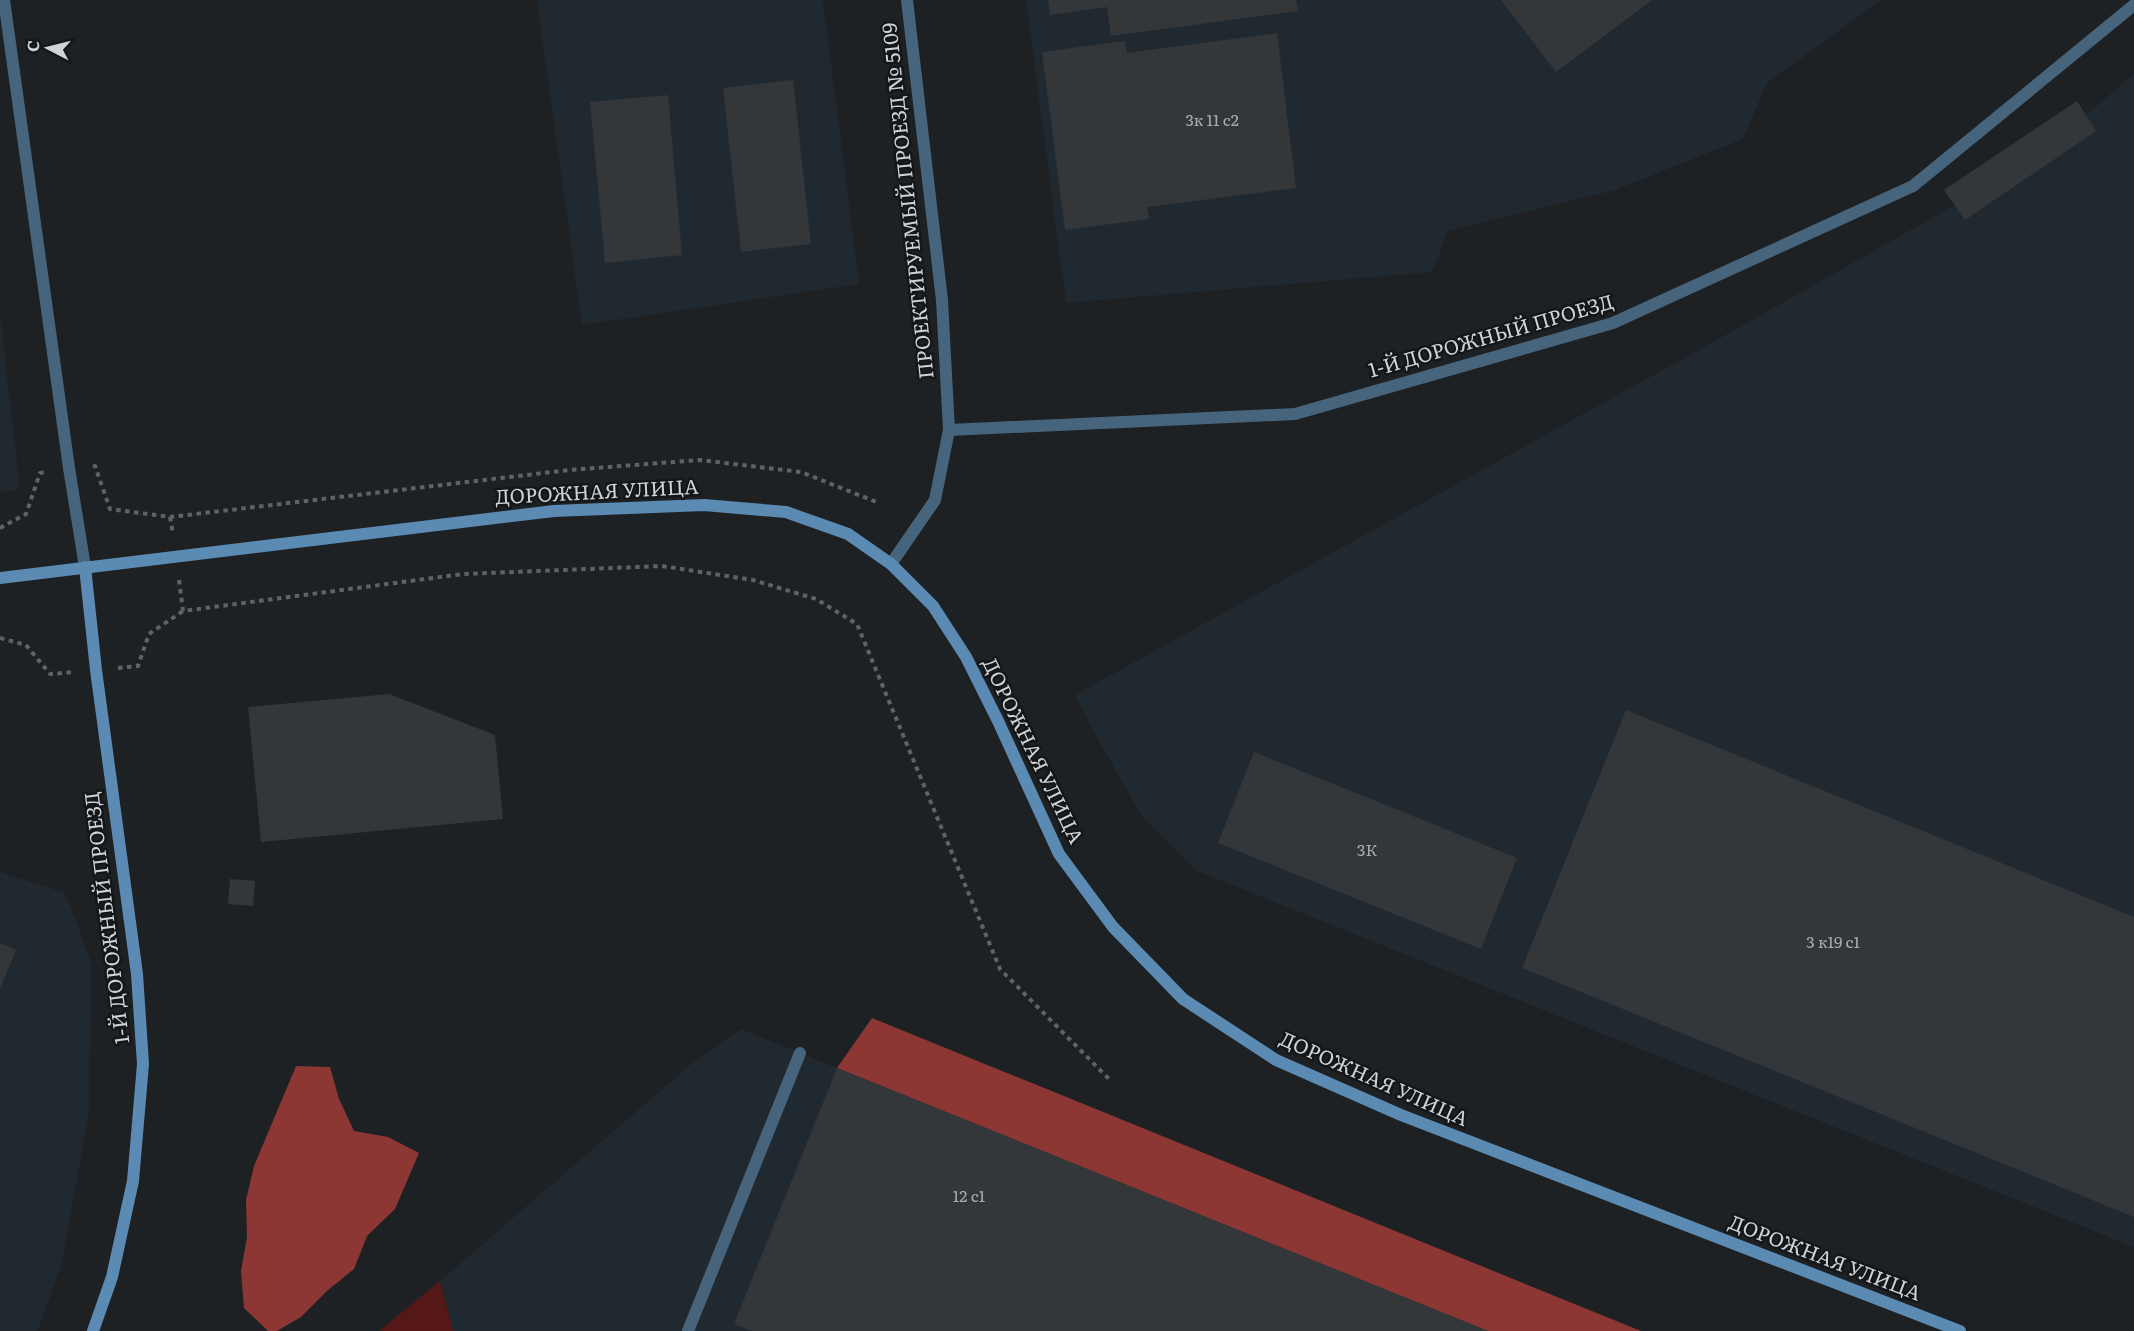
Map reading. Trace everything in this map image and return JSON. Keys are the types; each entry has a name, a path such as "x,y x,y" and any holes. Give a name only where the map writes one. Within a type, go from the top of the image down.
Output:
{"main road":[{"name":"ДОРОЖНАЯ УЛИЦА","path":"0,578 554,511 704,505 786,512 848,534 891,564 933,606 966,657 1059,854 1113,927 1183,999 1276,1060 1401,1115 1956,1330"},
{"name":"1-Й ДОРОЖНЫЙ ПРОЕЗД","path":"85,567 96,670 137,974 143,1064 133,1181 112,1277 93,1331"}],"street":[{"path":"4,0 69,468 85,567"},
{"name":"ПРОЕКТИРУЕМЫЙ ПРОЕЗД № 5109","path":"891,564 935,500 949,430 942,300 907,0"},
{"name":"1-Й ДОРОЖНЫЙ ПРОЕЗД","path":"949,430 1295,414 1613,323 1913,186 2134,5"},
{"path":"687,1331 800,1053"}],"path":[{"path":"183,611 170,517 569,470 700,460 801,472 879,503"},
{"path":"0,638 26,645 50,674 138,666 149,634 183,611 463,574 662,566 753,580 816,599 857,624 1000,969 1109,1079"}],"shaded area":[{"path":"537,0 823,0 859,284 582,325"},
{"path":"1026,0 1881,0 1767,83 1743,139 1615,190 1448,231 1432,272 1066,303"},
{"path":"2134,74 2134,1247 1197,871 1141,815 1075,695 1699,350 2031,162"},
{"path":"0,315 20,489 0,492"},
{"path":"0,872 65,893 91,961 89,1111 62,1263 38,1331 0,1331"},
{"path":"872,1018 1641,1331 1488,1331 837,1068"},
{"path":"741,1029 1498,1331 453,1331 440,1281 690,1065"},
{"path":"296,1066 330,1067 339,1099 354,1131 388,1137 419,1153 395,1209 367,1236 354,1269 328,1290 301,1317 277,1331 268,1331 244,1308 241,1271 247,1237 246,1200 254,1166"},
{"path":"440,1281 453,1331 379,1331"}],"building":[{"path":"1048,0 1296,0 1298,11 1111,36 1107,7 1050,15"},
{"path":"1501,0 1652,0 1556,72"},
{"path":"1277,33 1296,188 1147,207 1149,219 1065,230 1042,52 1125,41 1127,53"},
{"path":"793,80 811,244 741,252 723,88"},
{"path":"668,95 682,255 605,263 590,102"},
{"path":"2077,101 2096,131 1965,220 1944,190"},
{"path":"389,694 495,735 503,819 261,842 248,707"},
{"path":"1626,710 2134,917 2134,1217 1522,968"},
{"path":"1254,752 1517,858 1481,949 1218,843"},
{"path":"230,879 255,881 253,906 228,904"},
{"path":"0,943 16,950 0,989"},
{"path":"837,1068 1488,1331 752,1331 734,1324"}]}
